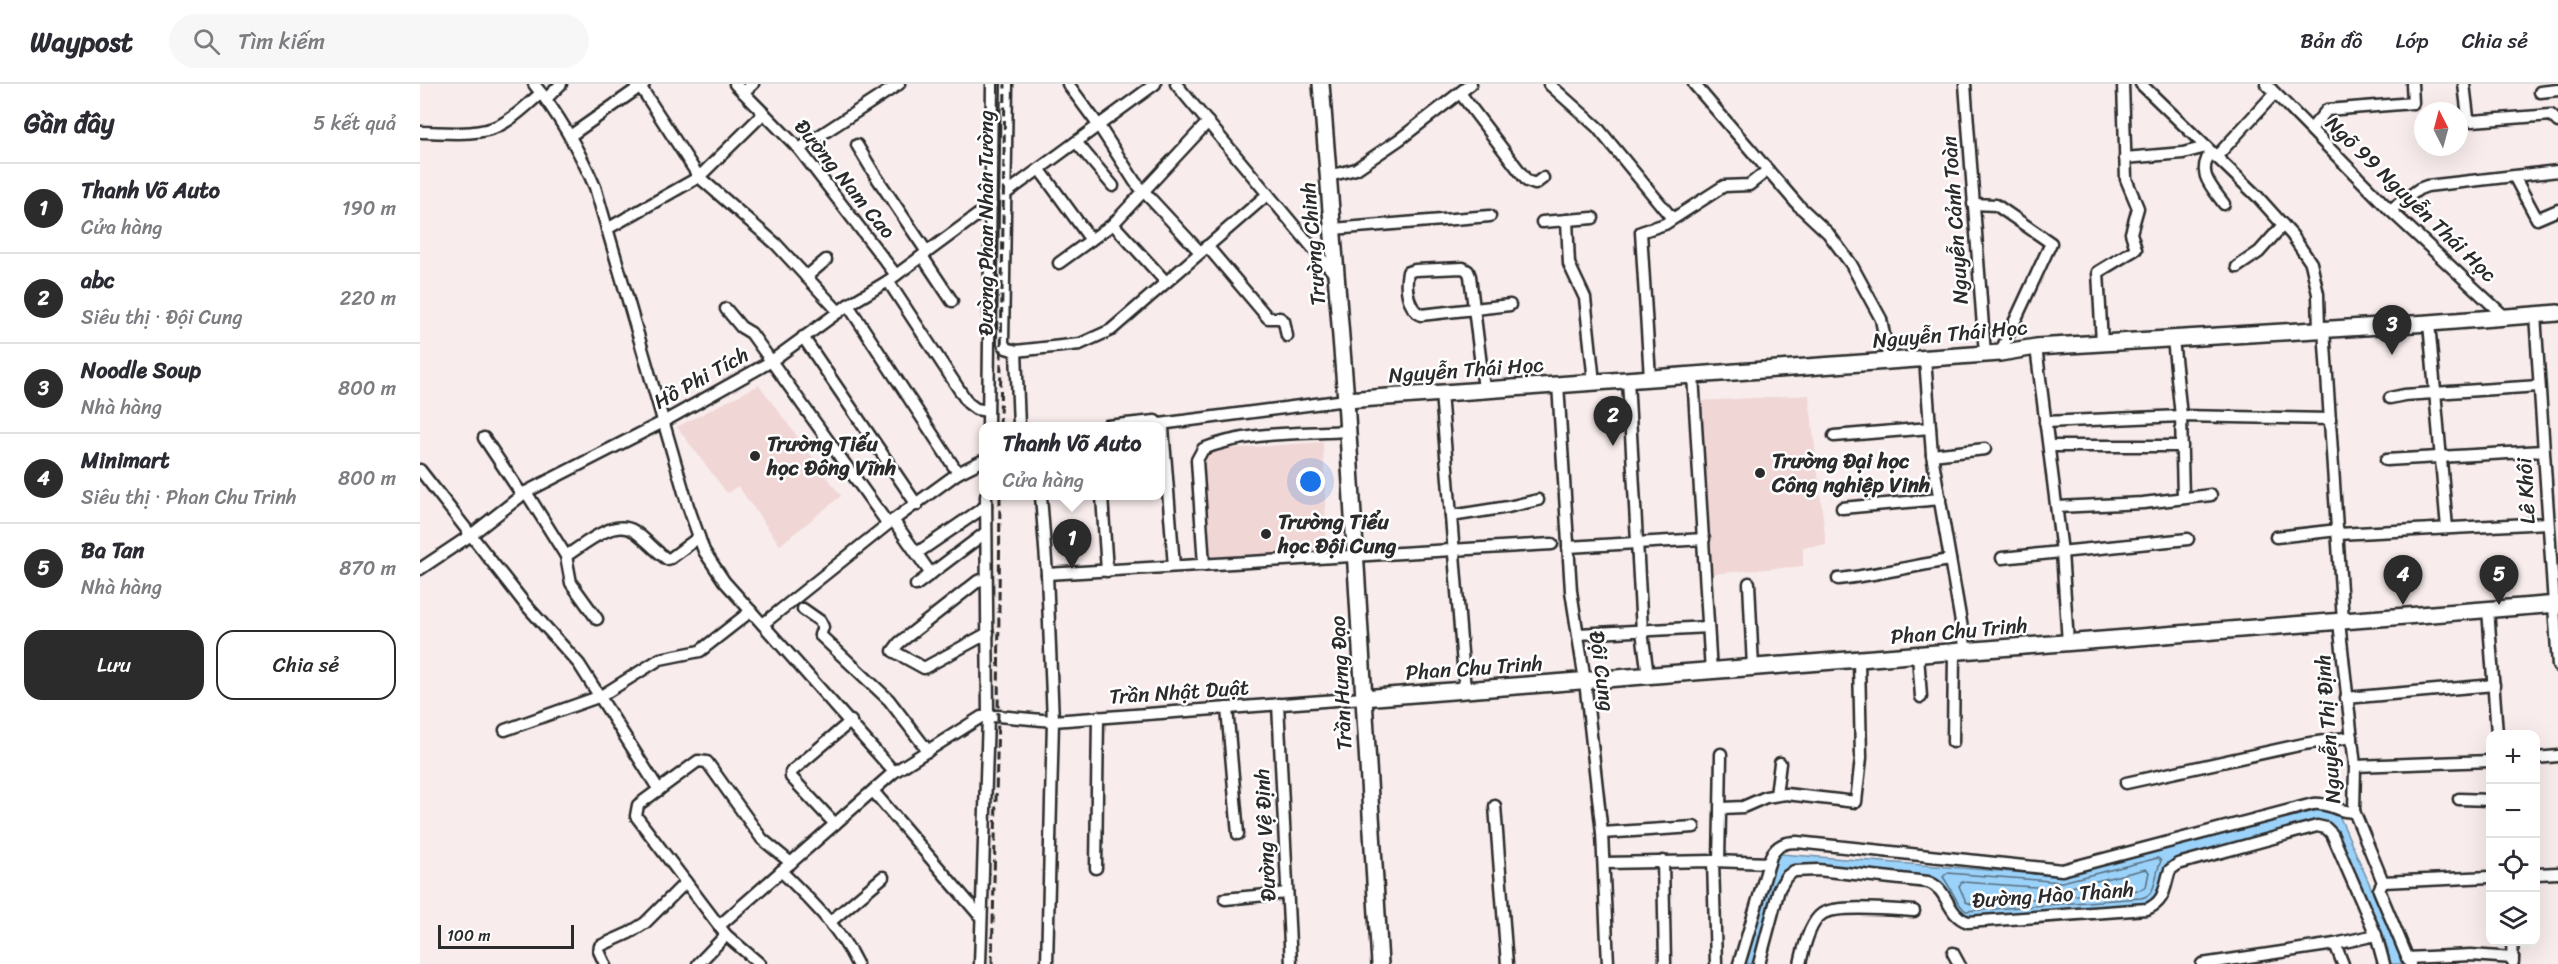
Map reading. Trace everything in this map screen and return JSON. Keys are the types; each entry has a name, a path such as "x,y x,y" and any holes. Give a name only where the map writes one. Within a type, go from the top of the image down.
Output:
{"main road":[{"name":"Trường Chinh","path":"1321,84 1346,400"},
{"name":"Nguyễn Thái Học","path":"1346,400 1889,361 1992,353 2036,347 2558,313"},
{"name":"Trần Hưng Đạo","path":"1346,400 1363,698 1383,962"},
{"name":"Phan Chu Trinh","path":"1363,698 2555,604"}],"street":[{"path":"534,84 570,136 591,178 663,422 704,551 724,581 894,772"},
{"path":"420,132 464,132 495,128 561,84"},
{"path":"739,88 753,84"},
{"path":"799,149 899,84"},
{"path":"988,422 992,84"},
{"name":"Đường Phan Nhân Tường","path":"1007,84 1003,343 1006,348 1016,351 1019,422"},
{"path":"1068,84 1099,126 1135,182 1204,249 1268,318 1280,318 1284,321 1287,336"},
{"path":"1005,194 1155,84"},
{"path":"1176,84 1336,276"},
{"path":"1329,176 1356,169 1400,139 1472,84"},
{"path":"1549,84 1597,127 1671,217"},
{"path":"1694,84 1798,205 1828,233 1851,264 1881,319 1889,361"},
{"name":"Nguyễn Cảnh Toàn","path":"1965,84 1973,204 1992,353"},
{"path":"2102,343 2098,272 2136,249 2131,233 2138,208 2126,179 2123,84"},
{"name":"Nguyễn Thị Định","path":"2141,84 2258,197 2283,225 2312,264 2318,294 2330,418 2346,698 2355,766 2354,811 2383,882 2379,890 2408,961"},
{"name":"Ngõ 99 Nguyễn Thái Học","path":"2266,84 2390,210 2504,316"},
{"path":"2311,129 2329,109 2413,104 2412,84"},
{"path":"2464,84 2468,117 2472,121 2551,115 2558,122"},
{"path":"570,136 642,85 699,177 776,244 806,277 843,309 958,473"},
{"name":"Đường Nam Cao","path":"739,88 799,149 892,278 968,403 981,411 988,411"},
{"path":"2540,92 2558,90"},
{"path":"1460,93 1527,181 1535,184 1543,178"},
{"path":"2224,204 2210,185 2204,170 2205,160 2274,94"},
{"path":"607,229 699,177 764,113"},
{"path":"1059,263 1113,224 1208,122"},
{"path":"1076,142 1113,186"},
{"path":"857,145 952,301"},
{"path":"2125,158 2211,152"},
{"path":"1040,170 1091,240"},
{"path":"1650,378 1640,234 1647,229 1665,224 1671,217 1724,186 1749,185 1768,170"},
{"path":"2390,210 2422,188 2558,171"},
{"path":"2515,178 2536,219 2558,210"},
{"path":"1016,351 1080,344 1111,330 1268,194"},
{"path":"1973,204 1996,205 2051,243 1992,353"},
{"name":"Hồ Phi Tích","path":"420,569 471,535 524,493 663,422 770,362 991,206"},
{"path":"1333,229 1490,216"},
{"path":"1542,222 1593,218"},
{"path":"1567,220 1569,264 1585,298 1593,382"},
{"path":"1113,224 1166,282"},
{"path":"2237,267 2259,252 2283,225"},
{"path":"806,277 826,260"},
{"path":"1484,389 1474,309 1470,276 1466,268 1408,272 1409,297 1415,312 1421,315 1474,309 1510,305"},
{"path":"726,309 741,327 751,333 770,362 932,574"},
{"name":"Lê Khôi","path":"2535,314 2558,666"},
{"path":"2429,323 2447,528"},
{"path":"803,337 916,505"},
{"path":"2173,339 2181,416 2183,498"},
{"path":"2036,347 2062,552 2068,643"},
{"path":"1925,358 1932,455 1950,560 1960,652 1953,742"},
{"path":"1693,375 1711,672"},
{"path":"1628,380 1642,631 1648,676"},
{"name":"Đội Cung","path":"1558,384 1571,591 1586,681 1602,833 1608,964"},
{"path":"2390,398 2540,386"},
{"path":"1441,393 1465,690"},
{"path":"1165,423 1346,400"},
{"path":"2045,422 2181,416 2330,418"},
{"path":"1834,436 1930,428"},
{"path":"1204,564 1197,460 1203,449 1226,442 1257,437 1348,431"},
{"path":"484,438 566,556 571,583 597,619"},
{"path":"2049,446 2182,446"},
{"path":"1932,455 1985,449"},
{"path":"2386,460 2543,451"},
{"path":"763,624 891,522 958,473 979,462"},
{"path":"420,470 525,604 579,664 659,790"},
{"path":"1165,489 1174,566"},
{"path":"2057,507 2143,503 2211,495"},
{"path":"1842,508 1940,499"},
{"path":"1041,500 1053,721 1047,964"},
{"path":"1102,500 1107,571"},
{"path":"1451,516 1538,500"},
{"path":"917,553 986,501"},
{"path":"980,964 980,916 993,716 986,579 986,501"},
{"path":"2276,537 2338,532 2548,523"},
{"path":"566,556 613,528 628,528 636,532 667,559 699,537"},
{"path":"916,585 985,533"},
{"path":"1568,547 1704,539"},
{"path":"2002,558 2188,539"},
{"path":"1047,574 1552,544"},
{"path":"1838,579 1950,560"},
{"path":"986,579 978,581 899,643 893,651 924,668 988,633"},
{"path":"1749,584 1753,668"},
{"path":"803,609 823,624 820,635 889,700 928,751"},
{"path":"2488,609 2497,730"},
{"path":"505,730 601,696 660,659 700,651 751,611"},
{"path":"1578,634 1708,627"},
{"path":"1918,655 1921,697"},
{"path":"1720,812 1725,808 1743,807 1776,795 1792,794 1856,802 1861,758 1859,660"},
{"path":"2346,698 2494,685"},
{"name":"Trần Nhật Duật","path":"993,716 1053,721 1363,698"},
{"name":"Đường Vệ Định","path":"1278,704 1291,964"},
{"path":"1227,708 1238,834"},
{"path":"698,964 722,930 781,871 894,772 981,717 993,716"},
{"path":"1096,868 1098,717"},
{"path":"835,825 791,777 790,772 851,721"},
{"path":"2126,783 2304,744 2352,737"},
{"path":"1716,964 1716,861 1721,753"},
{"path":"2540,758 2558,756"},
{"path":"760,964 722,930 636,816 638,805 698,761 707,762 762,839 791,862"},
{"path":"2355,766 2486,761"},
{"path":"1776,795 1780,762"},
{"path":"873,791 980,916"},
{"path":"2459,800 2486,800"},
{"path":"1739,964 1769,863 1778,847 1791,842 2062,870 2313,804 2326,803 2346,812 2354,811"},
{"path":"1495,806 1507,964"},
{"name":"Đường Hào Thành","path":"1759,964 1779,889 1786,877 1794,871 1818,870 1928,882 1939,887 1955,916 1968,922 2147,909 2154,906 2163,896 2173,867 2317,826 2326,828 2332,834 2376,935 2384,964"},
{"path":"1602,833 1694,827"},
{"path":"1663,861 1665,964"},
{"path":"1604,863 1716,861 1769,863"},
{"path":"781,871 831,922 846,942 857,964"},
{"path":"2540,874 2558,873"},
{"path":"2383,882 2486,876"},
{"path":"831,922 883,877"},
{"path":"605,964 599,951 600,946 645,923 686,882"},
{"path":"1225,899 1287,893"},
{"path":"1800,964 1814,924 1822,914 1843,909 1914,911"},
{"path":"2202,964 2335,944 2376,935"},
{"path":"2335,944 2343,964"},
{"path":"2408,961 2471,955 2513,961 2512,946"},
{"path":"1953,953 1959,964"}],"shaded area":[{"name":"Trường Tiểu học Đông Vĩnh","path":"759,385 841,496 780,545 738,486 727,493 677,427"},
{"name":"Trường Đại học Công nghiệp Vinh","path":"1809,395 1826,545 1803,547 1803,566 1709,574 1698,401"},
{"path":"1323,442 1327,554 1208,561 1202,456 1211,450"}],"water":[{"path":"2326,808 2338,813 2405,964 2389,964 2384,939 2335,831 2314,821 2168,863 2154,898 2142,904 1963,917 1943,887 1933,880 1802,865 1791,866 1776,882 1754,964 1742,964 1774,857 1781,854 2062,876"}],"railway":[{"path":"1000,422 1005,84"},
{"path":"992,964 1000,500"}],"place":[{"name":"Noodle Soup","path":"2392,355"},
{"name":"abc","path":"1613,446"},
{"name":"Trường Tiểu học Đông Vĩnh","path":"755,456"},
{"name":"Trường Đại học Công nghiệp Vinh","path":"1760,473"},
{"name":"Trường Tiểu học Đội Cung","path":"1266,534"},
{"name":"Thanh Võ Auto","path":"1072,569"},
{"name":"Minimart","path":"2403,605"},
{"name":"Ba Tan","path":"2499,605"}]}
